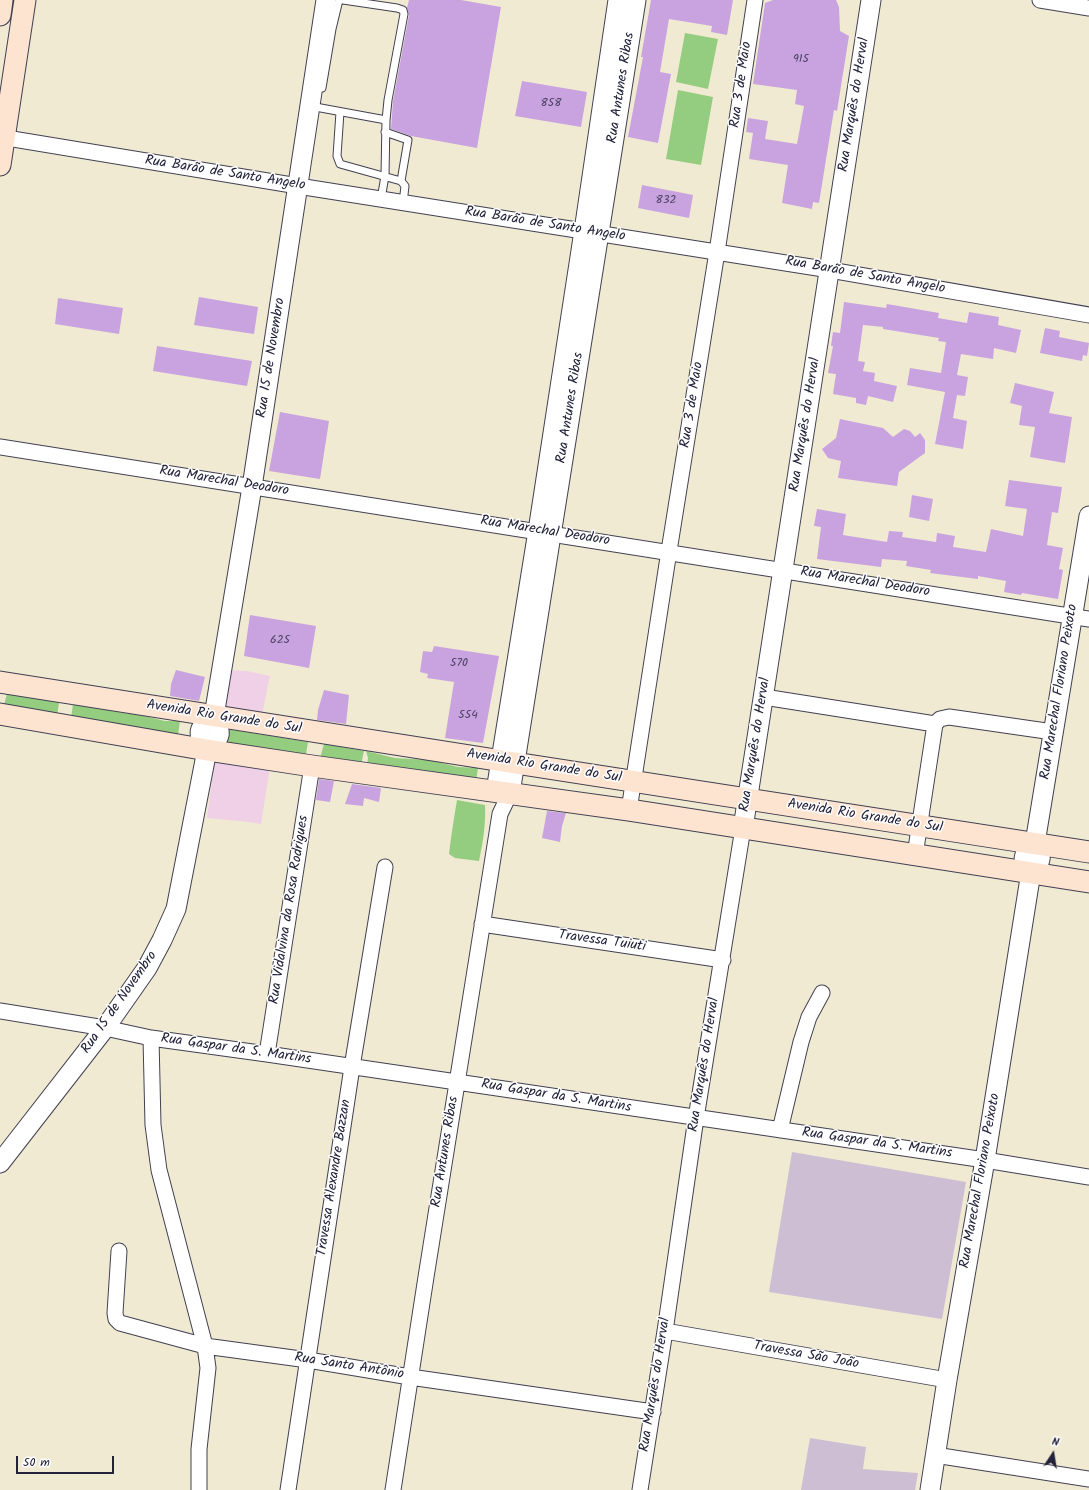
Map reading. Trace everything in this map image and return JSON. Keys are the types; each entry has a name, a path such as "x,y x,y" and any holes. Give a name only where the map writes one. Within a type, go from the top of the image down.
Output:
{"main road":[{"path":"0,15 2,0"},
{"path":"0,164 2,138 25,0"},
{"name":"Avenida Rio Grande do Sul","path":"0,682 1089,852"},
{"path":"63,724 67,693"},
{"name":"Avenida Rio Grande do Sul","path":"0,714 207,750 630,810 1089,882"},
{"path":"363,773 367,740"}],"street":[{"name":"Rua 15 de Novembro","path":"0,1163 106,1028 147,968 176,909 207,750 216,743 220,735 220,727 214,716 252,487 298,186 317,104 326,0"},
{"name":"Rua Antunes Ribas","path":"592,232 618,0"},
{"name":"Rua Antunes Ribas","path":"393,1490 592,232 636,0"},
{"name":"Rua 3 de Maio","path":"630,810 755,0"},
{"name":"Rua Marquês do Herval","path":"640,1490 653,1412 696,1118 723,960 871,0"},
{"path":"1040,0 1089,8"},
{"name":"Rua Barão de Santo Angelo","path":"2,138 830,270 1089,315"},
{"name":"Rua Marechal Deodoro","path":"0,447 1081,617"},
{"name":"Rua Marechal Floriano Peixoto","path":"930,1490 1031,872 1025,867 1024,858 1027,850 1035,843 1053,732 1081,617 1089,516"},
{"path":"764,697 935,724"},
{"path":"915,855 935,724 940,719 949,718 1053,732"},
{"name":"Rua Vidalvina da Rosa Rodrigues","path":"267,1054 312,766"},
{"name":"Travessa Alexandre Bazzan","path":"288,1490 352,1067 385,867"},
{"name":"Travessa Tuiuti","path":"482,924 723,960"},
{"path":"780,1130 801,1042 809,1017 822,993"},
{"name":"Rua Gaspar da S. Martins","path":"0,1011 106,1028 151,1038 985,1160 1089,1177"},
{"path":"151,1038 153,1125 159,1170 205,1346 208,1368 199,1449 199,1490"},
{"name":"Rua Santo Antônio","path":"120,1251 115,1313 116,1319 120,1323 205,1346 653,1412"},
{"name":"Travessa São João","path":"665,1331 947,1380"},
{"path":"935,1455 1089,1479"}],"lane":[{"path":"339,0 317,104 340,112 386,120"},
{"path":"343,0 397,8 403,10 404,14 388,100 385,132 385,176 381,199"},
{"path":"340,112 337,156 340,164 401,181 405,186 403,203"},
{"path":"385,132 408,140 401,181"}],"shaded area":[{"path":"229,670 247,671 270,676 262,715 223,708"},
{"path":"215,758 270,767 261,824 207,818"},
{"path":"792,1152 966,1182 942,1319 769,1292"},
{"path":"810,1438 866,1447 863,1469 918,1473 915,1490 801,1490"}],"green space":[{"path":"685,33 718,39 708,89 676,82"},
{"path":"678,90 713,97 701,165 666,159"},
{"path":"7,693 59,702 57,717 4,705"},
{"path":"73,704 136,714 165,721 180,721 178,735 71,718"},
{"path":"227,729 308,742 306,754 224,744"},
{"path":"324,744 364,751 361,765 320,758"},
{"path":"366,751 395,758 429,760 458,767 478,768 476,781 367,765 368,758"},
{"path":"457,800 485,805 484,833 479,861 455,858 449,854"}],"building":[{"path":"409,0 461,0 501,7 477,148 411,136 391,129 393,101 409,15 407,8"},
{"path":"651,0 733,0 727,35 711,32 712,26 669,19 660,72 671,74 658,143 628,137 643,57 641,57"},
{"path":"773,0 836,0 839,7 840,31 849,36 837,111 834,110 819,203 813,202 812,209 782,203 788,165 749,159 753,133 746,132 748,118 768,121 765,139 797,144 804,106 795,104 797,90 753,84 765,3"},
{"path":"522,81 587,92 581,127 515,116"},
{"path":"642,185 693,195 689,218 638,208"},
{"path":"199,297 258,307 254,334 194,325"},
{"path":"58,298 123,308 119,334 55,324"},
{"path":"844,302 886,308 887,304 939,313 938,318 967,323 969,312 999,317 998,325 1021,330 1016,353 994,348 993,359 961,354 957,375 968,377 965,396 957,395 953,418 967,421 963,449 935,444 945,392 907,385 910,368 941,373 946,342 938,341 939,338 883,329 883,327 863,325 858,361 865,362 863,371 875,373 874,381 897,386 893,402 868,396 866,405 856,403 856,398 833,394 836,374 828,373 833,346 831,346 833,332 840,333"},
{"path":"1045,328 1060,331 1059,337 1089,343 1087,356 1083,355 1082,361 1040,353"},
{"path":"157,346 252,361 247,386 153,371"},
{"path":"1015,383 1054,392 1049,413 1072,417 1065,463 1030,457 1035,427 1019,425 1022,406 1010,403"},
{"path":"280,412 329,421 320,479 269,471"},
{"path":"840,419 883,428 893,437 904,429 910,431 915,437 920,433 925,440 925,453 899,472 897,486 838,478 841,461 828,458 822,449 836,438"},
{"path":"1009,480 1062,487 1058,513 1052,512 1047,545 1063,548 1059,569 1063,570 1058,599 1022,593 1021,595 1004,592 1006,581 978,576 978,579 930,573 931,570 906,566 907,561 882,559 881,567 817,559 821,527 814,526 817,509 846,514 843,535 887,542 889,531 903,532 902,537 936,542 937,533 955,536 953,547 986,552 991,529 1023,536 1027,509 1005,506"},
{"path":"912,495 933,499 929,521 909,517"},
{"path":"250,615 316,626 309,668 244,656"},
{"path":"434,646 499,656 483,743 445,738 454,682 427,678 428,674 420,672 423,651 432,652"},
{"path":"176,670 205,677 199,701 170,696 171,684"},
{"path":"324,690 349,695 346,724 317,720 318,710"},
{"path":"319,779 334,781 330,802 316,800"},
{"path":"352,784 381,788 379,802 364,798 363,806 345,804"},
{"path":"547,811 566,813 562,826 560,842 542,838"}]}
